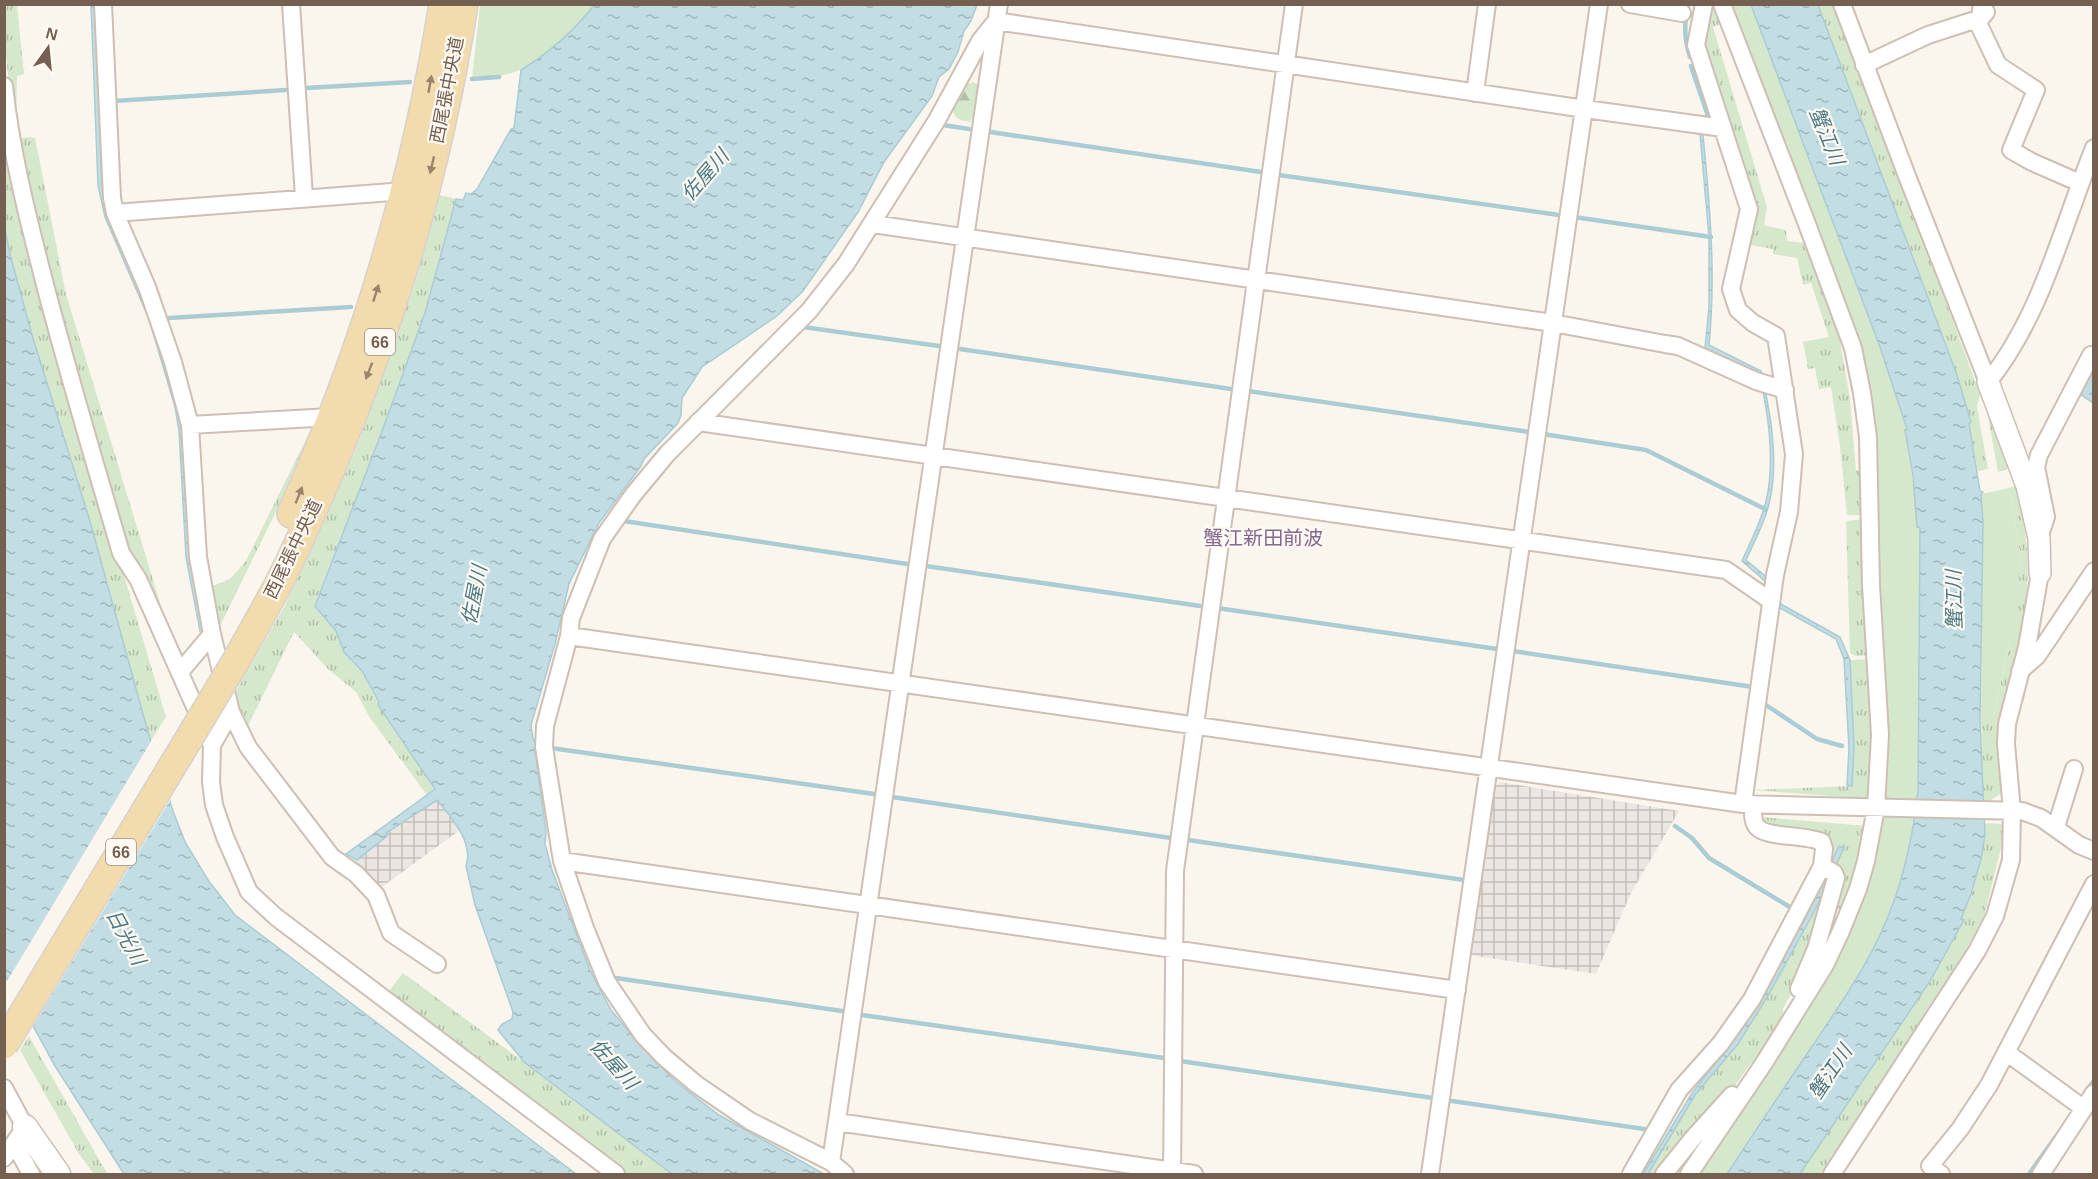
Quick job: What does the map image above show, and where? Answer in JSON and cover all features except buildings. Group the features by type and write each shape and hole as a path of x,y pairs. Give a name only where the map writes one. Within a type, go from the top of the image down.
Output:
{"main road":[{"name":"西尾張中央道","path":"4,1045 226,645 270,561 331,417 372,305 405,190 427,99 443,4"},
{"name":"西尾張中央道","path":"4,1012 226,645 286,568 336,457 401,281 445,109 464,4"},
{"path":"20,1135 58,1174"}],"street":[{"path":"103,4 110,179 115,213 147,287 173,362 190,425 198,557 226,645 231,712 248,747 332,857 356,874 376,896 391,933 437,964"},
{"path":"291,4 304,197"},
{"path":"1172,1173 1175,871 1294,4"},
{"path":"1475,93 1487,4"},
{"path":"1430,1174 1599,4"},
{"path":"1630,4 1682,13"},
{"path":"1704,4 1696,45 1749,209 1731,289 1738,310 1753,324 1776,336 1770,385 1794,454 1789,512 1771,601 1748,804 1756,827 1764,833 1813,838 1822,842 1828,869 1836,878 1816,948 1792,1005 1794,1014"},
{"path":"1689,1174 1764,1063 1825,965 1841,931 1866,861 1879,808 1875,799 1880,735 1871,585 1868,437 1862,393 1849,336 1722,4"},
{"path":"1832,1174 1972,959 1995,916 2011,860 2006,811 2007,724 2027,647 2040,573 2038,537 2027,486 1842,4"},
{"path":"1864,65 1993,4"},
{"path":"1982,11 1979,26 1998,65 2036,90 2011,150 2080,183"},
{"path":"997,13 1286,64 1724,128"},
{"path":"845,1174 831,1162 750,1121 696,1084 664,1057 643,1035 608,982 585,928 562,861 545,758 545,726 569,636 571,618 602,539 667,454 809,311 846,264 938,120 997,13"},
{"path":"831,1162 997,13"},
{"path":"4,86 22,195 56,331 121,553 138,579 213,745"},
{"path":"1988,382 2001,367 2044,285 2094,147"},
{"path":"115,213 405,190"},
{"path":"873,224 1552,323 1678,346 1770,385"},
{"path":"2038,537 2046,517 2036,467 2039,455 2091,355"},
{"path":"190,425 331,417"},
{"path":"698,422 1726,570 1771,601"},
{"path":"2020,671 2037,656 2094,571"},
{"path":"569,636 1748,804 2022,811 2041,818 2079,845 2094,851"},
{"path":"180,672 226,645"},
{"path":"231,712 213,745 211,783 214,805 225,837 249,892 276,917 616,1174"},
{"path":"2056,827 2074,769"},
{"path":"562,861 1457,990"},
{"path":"1631,1174 1679,1090 1721,1043 1752,999 1828,869"},
{"path":"1941,1174 1930,1166 1960,1129 1989,1085 2094,884"},
{"path":"2006,1052 2084,1108"},
{"path":"1664,1174 1746,1079 1764,1063"},
{"path":"4,1088 31,1174"},
{"path":"2041,1174 2094,1093"},
{"path":"837,1122 1172,1173 1194,1174"},
{"path":"4,1158 20,1135"}],"shaded area":[{"path":"1500,782 1679,811 1631,893 1596,974 1468,955 1491,790"},
{"path":"437,800 460,830 379,889 362,866 355,862 387,836 386,834"}],"green space":[{"path":"1751,4 1880,347 1907,430 1905,431 1920,527 1918,791 1910,845 1899,885 1888,918 1859,974 1727,1174 1692,1174 1830,962 1879,817 1872,426 1729,5"},
{"path":"4,5 17,5 24,74 17,76 16,125 13,127 5,44"},
{"path":"480,5 594,5 564,39 528,66 500,76 472,78"},
{"path":"1709,5 1718,5 1724,22 1713,27 1767,207 1764,225 1786,230 1787,241 1804,243 1840,341 1850,399 1856,470 1861,471 1864,515 1847,515 1831,387 1819,389 1815,368 1808,369 1803,342 1829,337 1811,283 1803,285 1797,258 1773,254 1773,249 1745,244 1753,210 1702,48"},
{"path":"1818,5 1835,5 1980,394 1977,407 1988,469 1978,471 1968,423 1971,422 1957,375"},
{"path":"974,82 979,87 974,114 970,122 956,117 954,109 965,85"},
{"path":"4,122 52,333 166,717 151,741 89,518 32,335 10,254 4,225"},
{"path":"35,138 66,294 172,642 129,556 60,330 17,139"},
{"path":"439,195 456,199 425,313 315,606 336,631 351,661 370,683 369,686 379,702 378,705 435,789 427,795 370,718 356,692 328,669 294,632 246,730 232,698 284,607 359,441 414,287"},
{"path":"1987,411 2008,469 1998,472"},
{"path":"312,427 293,477 219,628 210,587 230,579 246,561"},
{"path":"2015,486 2025,531 2027,593 2014,665 2002,708 2001,750 2004,791 1987,803 1983,803 1981,714 1994,714 2009,642 2021,559 2009,488"},
{"path":"2009,488 2021,559 2017,603 1994,714 1981,714 1983,523 1981,494"},
{"path":"1864,519 1872,655 1856,656 1850,653 1846,521"},
{"path":"1872,659 1874,733 1870,799 1751,790 1852,786 1854,746 1850,660"},
{"path":"1761,817 1867,826 1845,911 1832,907 1839,878 1838,866 1828,861 1832,845 1828,838 1821,832 1764,824"},
{"path":"1984,823 2002,824 2003,840 1984,917 1944,989 1820,1174 1800,1174 1930,981 1964,921 1961,919 1981,860"},
{"path":"1830,878 1803,972 1783,1009 1783,1021 1761,1057 1751,1063 1732,1090 1660,1174 1648,1174 1695,1095 1738,1044 1769,994"},
{"path":"403,973 672,1174 623,1174 386,995"},
{"path":"29,1036 108,1174 94,1174 79,1154 20,1050"}],"water":[{"name":"佐屋川","path":"595,4 977,5 949,69 939,77 932,96 884,162 858,212 803,291 777,316 702,367 682,398 678,423 644,459 599,523 569,584 555,644 531,725 533,739 536,743 546,832 545,844 552,870 590,970 611,1010 640,1045 676,1082 719,1115 824,1174 672,1174 524,1062 498,1030 502,1024 512,1019 513,1012 475,905 466,866 468,857 464,839 460,830 437,800 386,833 387,836 357,860 346,854 435,789 378,705 379,702 362,671 344,652 336,631 315,606 425,313 456,199 463,200 466,193 471,194 477,189 511,129 514,128 521,70 561,40"},
{"path":"91,5 95,5 102,185 105,202 153,317 183,429 190,559 204,629 200,631 186,557 179,430 175,407 149,319 105,217 98,185"},
{"name":"蟹江川","path":"1751,5 1818,5 1957,375 1971,422 1969,424 1980,491 1983,492 1981,495 1983,523 1980,722 1985,835 1981,859 1961,919 1964,920 1930,981 1800,1174 1727,1174 1859,974 1888,918 1899,885 1909,845 1918,791 1920,528 1917,527 1913,476 1905,430 1907,429 1880,347"},
{"path":"1700,134 1703,135 1711,240 1712,293 1709,345 1761,371 1770,418 1773,483 1763,522 1746,560 1769,579 1765,581 1742,561 1760,521 1767,497 1770,466 1768,418 1759,373 1705,348 1709,307 1709,237"},
{"name":"日光川","path":"4,225 32,335 89,518 148,732 185,842 208,880 235,915 576,1174 124,1174 55,1066 5,975"},
{"path":"2093,362 2093,403 2077,392"},
{"path":"1779,603 1840,637 1850,660 1854,746 1852,786 1847,785 1849,748 1844,659 1836,639 1778,607"},
{"path":"1839,846 1844,848 1815,910 1769,994 1738,1044 1695,1095 1648,1174 1643,1174 1692,1093 1735,1038 1761,998 1806,917"}],"pier":[{"path":"153,738 172,797 32,1028 6,983"}],"waterway":[{"path":"1688,4 1685,31 1690,57"},
{"path":"1691,66 1710,122"},
{"path":"472,79 499,77"},
{"path":"306,88 410,82"},
{"path":"114,101 286,90"},
{"path":"943,125 969,129"},
{"path":"990,132 1261,172"},
{"path":"1279,175 1559,215"},
{"path":"1574,217 1711,237"},
{"path":"169,318 351,307"},
{"path":"803,327 939,346"},
{"path":"960,349 1231,389"},
{"path":"1248,391 1529,432"},
{"path":"1543,434 1646,450 1765,509"},
{"path":"624,521 907,564"},
{"path":"926,566 1200,606"},
{"path":"1217,608 1497,649"},
{"path":"1512,651 1753,687"},
{"path":"1763,703 1817,739 1842,746"},
{"path":"551,748 874,794"},
{"path":"892,797 1171,838"},
{"path":"1675,826 1692,838 1709,858 1793,909"},
{"path":"1188,840 1464,880"},
{"path":"616,978 842,1011"},
{"path":"862,1015 1164,1058"},
{"path":"1180,1061 1433,1098"},
{"path":"2086,1091 2094,1081"},
{"path":"1445,1100 1651,1130"},
{"path":"2029,1174 2057,1135"}],"district":[{"name":"蟹江新田前波","path":"1263,538"}]}
